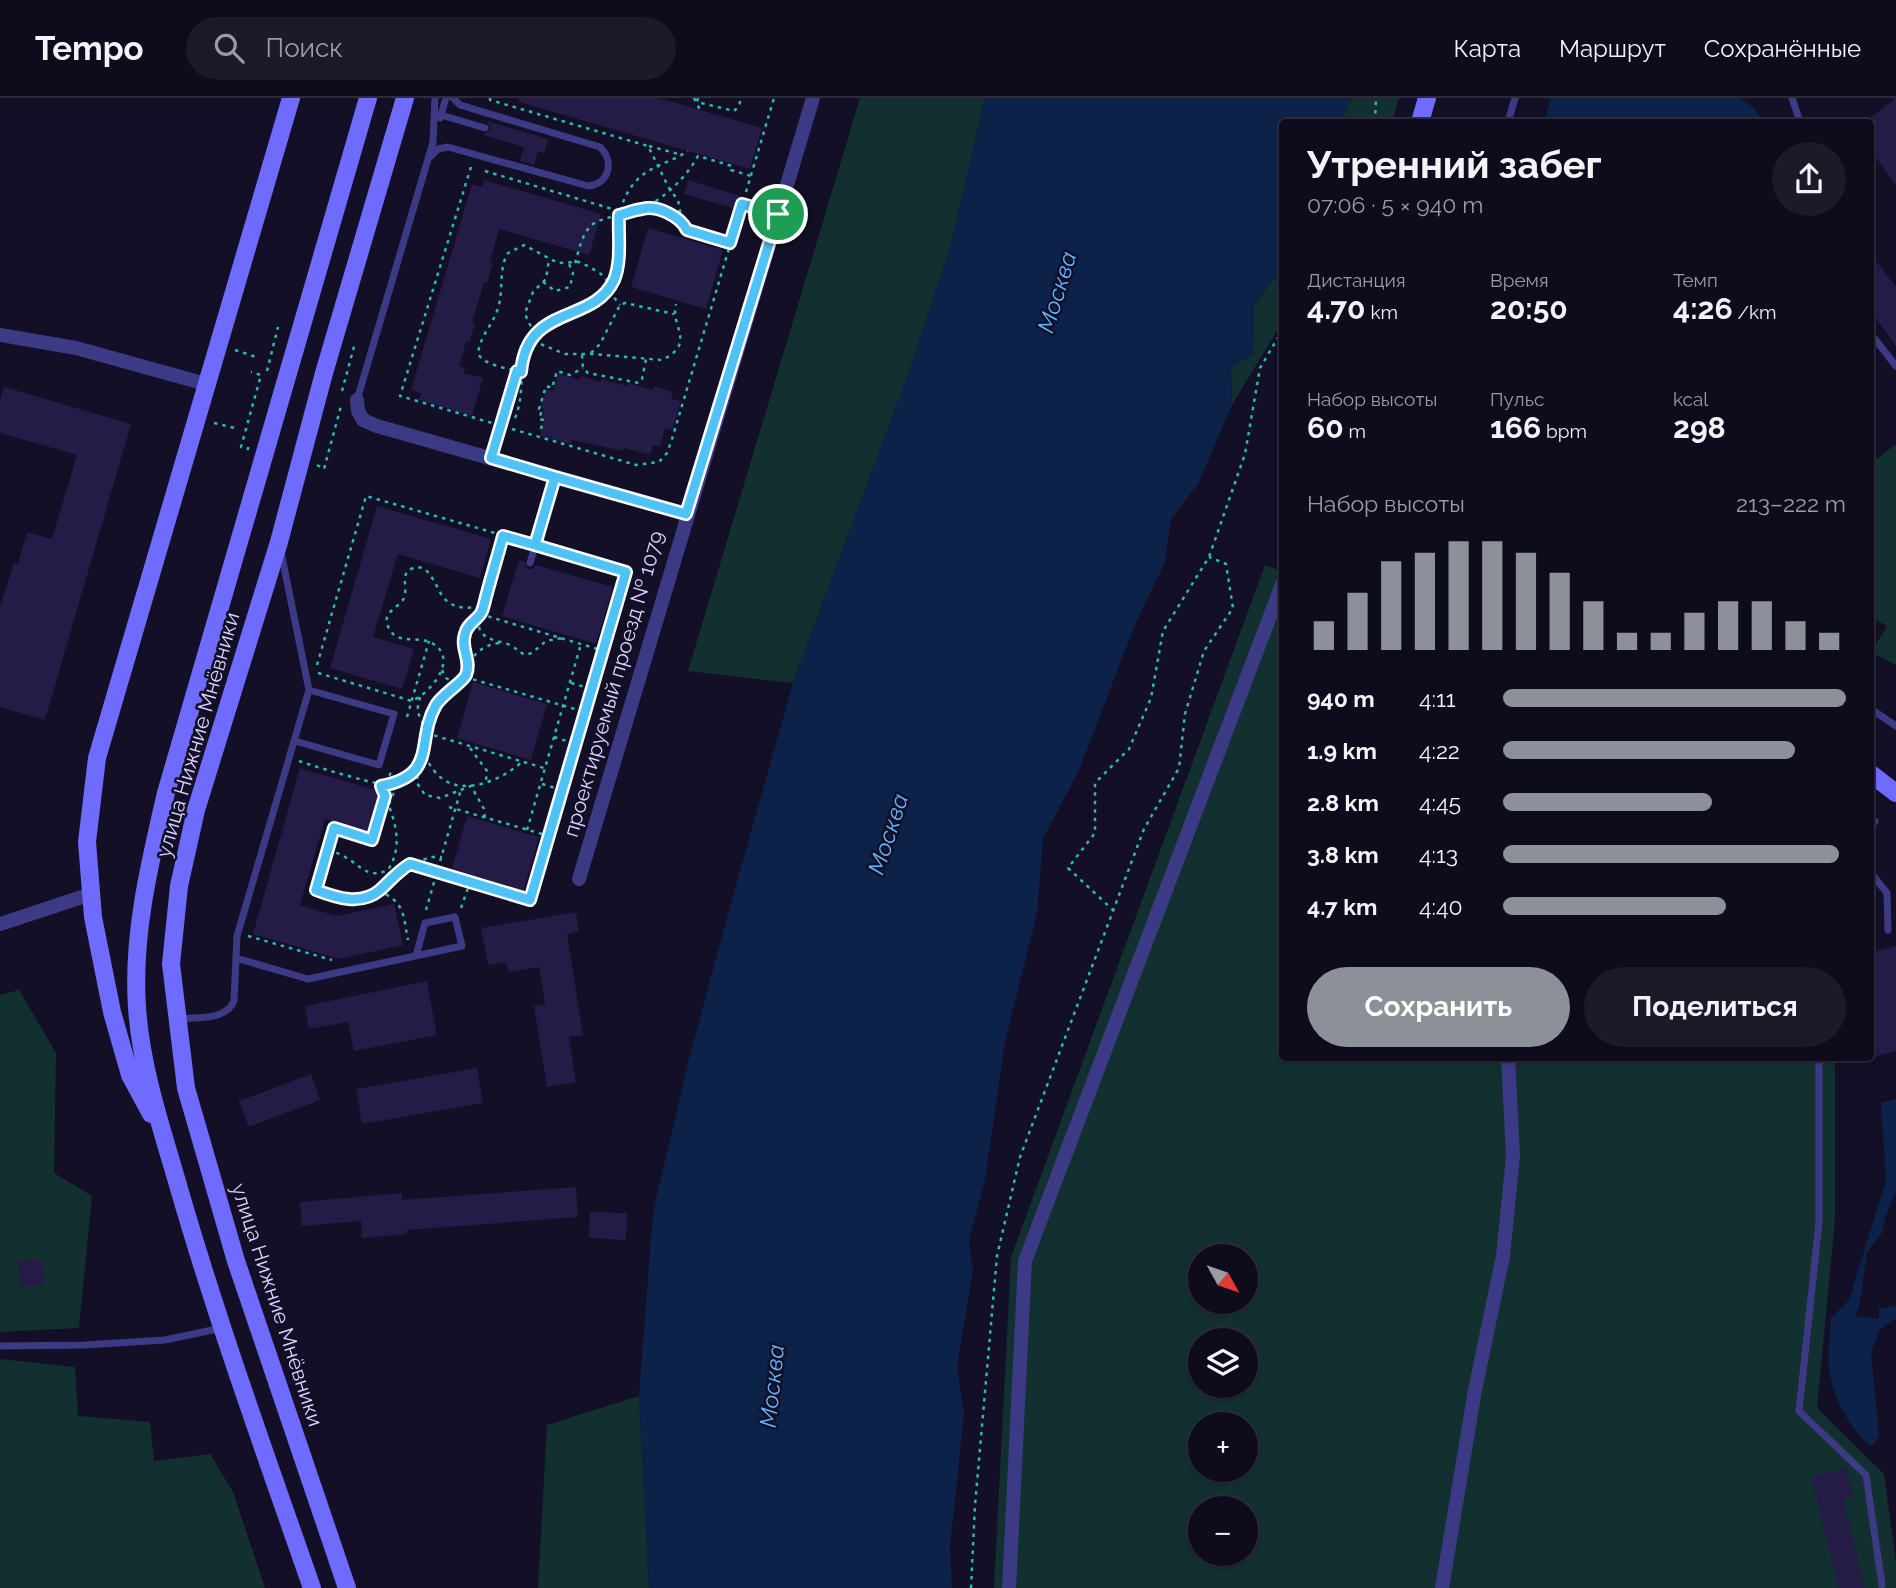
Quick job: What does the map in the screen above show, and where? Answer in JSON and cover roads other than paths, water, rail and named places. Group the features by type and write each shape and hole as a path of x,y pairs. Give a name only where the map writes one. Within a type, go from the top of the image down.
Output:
{"main road":[{"path":"166,1142 130,1075 112,1012 93,917 87,842 97,758 291,98"},
{"name":"улица Нижние Мнёвники","path":"312,1588 222,1328 166,1142 139,1037 136,1005 137,959 147,875 166,793 368,98"},
{"name":"улица Нижние Мнёвники","path":"348,1588 236,1261 186,1088 171,964 182,874 196,810 279,542 324,373 405,98"},
{"path":"1421,119 1427,98"},
{"path":"1874,776 1896,793"}],"street":[{"name":"проектируемый проезд № 1079","path":"579,879 686,514 813,98"},
{"path":"0,335 76,348 206,384"},
{"path":"350,401 363,420 686,514"},
{"path":"1009,1588 1025,1261 1279,593"},
{"path":"0,924 92,894"},
{"path":"1442,1588 1475,1390 1503,1256 1513,1156 1508,1061"}],"lane":[{"path":"433,142 435,98"},
{"path":"350,401 446,98"},
{"path":"429,158 438,149 448,147 588,186 600,182 608,171 608,158 600,147 460,106 453,98"},
{"path":"1509,119 1515,98"},
{"path":"1792,98 1799,119"},
{"path":"441,115 485,128"},
{"path":"742,204 778,214"},
{"path":"1874,338 1896,366"},
{"path":"491,458 503,423"},
{"path":"530,563 555,477"},
{"path":"176,1019 224,1014 231,1009 234,1001 238,933 309,690 279,542"},
{"path":"295,741 379,765 394,715 309,690"},
{"path":"1874,711 1896,726"},
{"path":"1874,877 1887,893 1888,930"},
{"path":"1887,893 1896,889"},
{"path":"236,958 308,979 416,956 462,946 455,917 425,923 416,956"},
{"path":"1819,1061 1819,1222 1799,1411 1866,1475 1882,1584"},
{"path":"0,1346 165,1340 222,1328"}],"water":[{"name":"Москва","path":"985,98 1352,98 1342,119 1279,119 1279,272 1254,305 1253,354 1231,369 1232,405 1198,484 1171,519 1165,562 1134,627 1080,768 1043,839 1037,914 1005,1042 985,1180 969,1240 973,1271 957,1365 964,1414 950,1547 952,1588 649,1588 639,1396 653,1212 689,1059 793,683 906,381 951,245"},
{"path":"1551,98 1740,98 1753,107 1762,119 1545,119"},
{"path":"1896,1099 1896,1191 1882,1233 1867,1252 1860,1303 1855,1316 1879,1319 1879,1308 1896,1306 1896,1318 1880,1329 1871,1352 1879,1436 1872,1446 1849,1422 1833,1388 1829,1367 1831,1318 1849,1300 1886,1180 1881,1103"}]}
